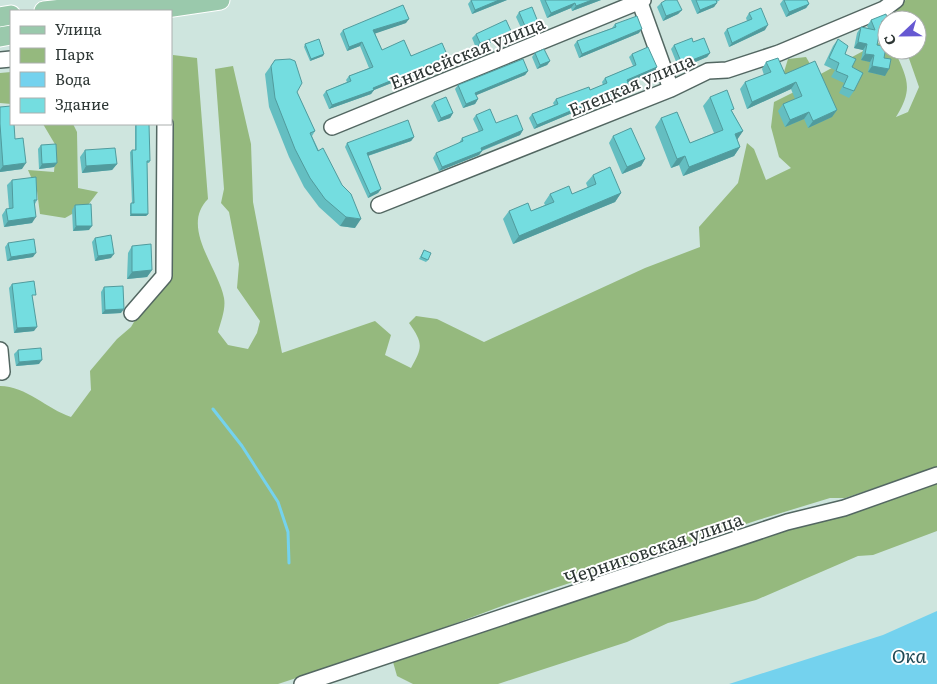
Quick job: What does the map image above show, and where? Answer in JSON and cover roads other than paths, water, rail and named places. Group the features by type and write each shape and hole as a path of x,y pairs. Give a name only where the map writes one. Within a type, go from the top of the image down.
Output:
{"main road":[{"path":"155,10 171,6 220,0"},
{"path":"56,10 125,4 171,6"}],"street":[{"name":"Елецкая улица","path":"379,205 672,89 708,71 726,70 779,53 884,9 896,0"},
{"path":"640,1 672,89"},
{"name":"Енисейская улица","path":"332,127 640,1"},
{"path":"132,312 164,276 166,125"},
{"path":"0,350 2,372"},
{"name":"Черниговская улица","path":"302,684 382,659 787,522 844,508 937,475"}],"water":[{"name":"Ока","path":"937,611 937,684 729,684 883,635"}],"waterway":[{"path":"213,409 242,446 278,502 288,532 289,563"}]}
